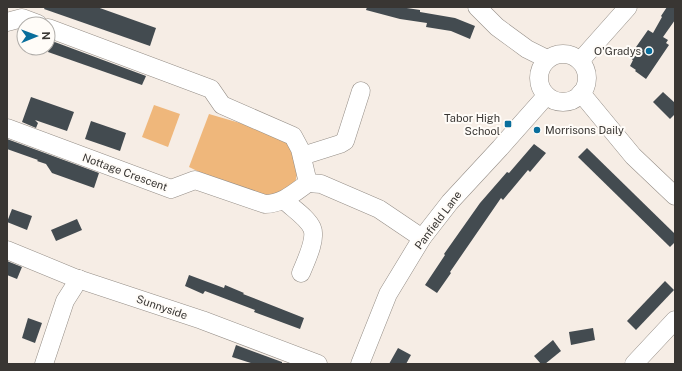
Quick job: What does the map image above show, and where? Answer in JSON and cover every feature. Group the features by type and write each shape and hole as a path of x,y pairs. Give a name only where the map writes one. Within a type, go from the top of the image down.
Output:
{"street":[{"path":"477,7 497,27 527,49 547,60"},
{"path":"580,61 628,7"},
{"path":"56,31 211,89 222,106 293,136 300,149 308,183 321,184 379,210 422,238"},
{"path":"564,54 572,56 580,61 585,69 585,86 581,93 574,99 564,102 556,101 546,96 539,84 539,74 542,66 547,60 554,55 564,54"},
{"path":"302,156 345,141 361,91"},
{"path":"581,93 633,156 675,196"},
{"name":"Panfield Lane","path":"360,364 388,294 422,238 450,202 546,96"},
{"name":"Nottage Crescent","path":"7,128 172,189 195,180 265,204 274,204 284,200 308,183"},
{"path":"284,200 304,218 312,228 314,236 301,273"},
{"name":"Sunnyside","path":"7,250 79,279 202,320 318,364"},
{"path":"44,364 65,301 79,279"},
{"path":"634,364 675,320"}],"shaded area":[{"path":"154,105 180,114 168,147 142,137"},
{"path":"209,114 288,137 298,169 295,184 265,204 189,167"}],"building":[{"path":"45,7 97,7 156,28 150,46 44,9"},
{"path":"367,7 400,7 420,10 420,12 455,18 475,26 470,39 451,31 426,27 427,23 400,19 366,10"},
{"name":"O'Gradys","path":"667,7 675,7 675,20 663,37 668,40 666,43 669,45 646,79 630,66 633,60 629,57 648,30 653,33"},
{"path":"56,42 146,76 142,85 56,55"},
{"path":"663,92 675,103 675,114 670,119 653,102"},
{"path":"31,97 74,112 67,131 35,120 38,123 36,128 22,122"},
{"path":"91,121 126,133 120,151 85,139"},
{"path":"7,139 99,173 94,188 52,173 46,164 7,149"},
{"path":"534,144 546,153 530,172 528,170 503,200 501,198 437,293 425,285 445,255 444,254 480,203"},
{"path":"587,148 675,234 675,242 670,247 578,157"},
{"path":"12,209 32,216 27,230 7,222"},
{"path":"77,219 82,230 56,241 51,230"},
{"path":"7,261 22,267 17,279 7,275"},
{"path":"189,275 224,288 225,285 244,293 243,294 304,318 300,329 254,312 255,310 205,291 203,294 185,286"},
{"path":"665,281 674,290 636,330 627,321"},
{"path":"28,318 42,323 35,343 22,338"},
{"path":"593,328 595,340 571,345 569,332"},
{"path":"553,340 561,351 545,364 541,364 534,356"},
{"path":"236,345 282,362 282,364 254,364 232,357"},
{"path":"398,348 411,355 406,364 389,364"}],"place":[{"name":"O'Gradys","path":"649,51"},
{"name":"Tabor High School","path":"508,124"},
{"name":"Morrisons Daily","path":"537,130"}]}
